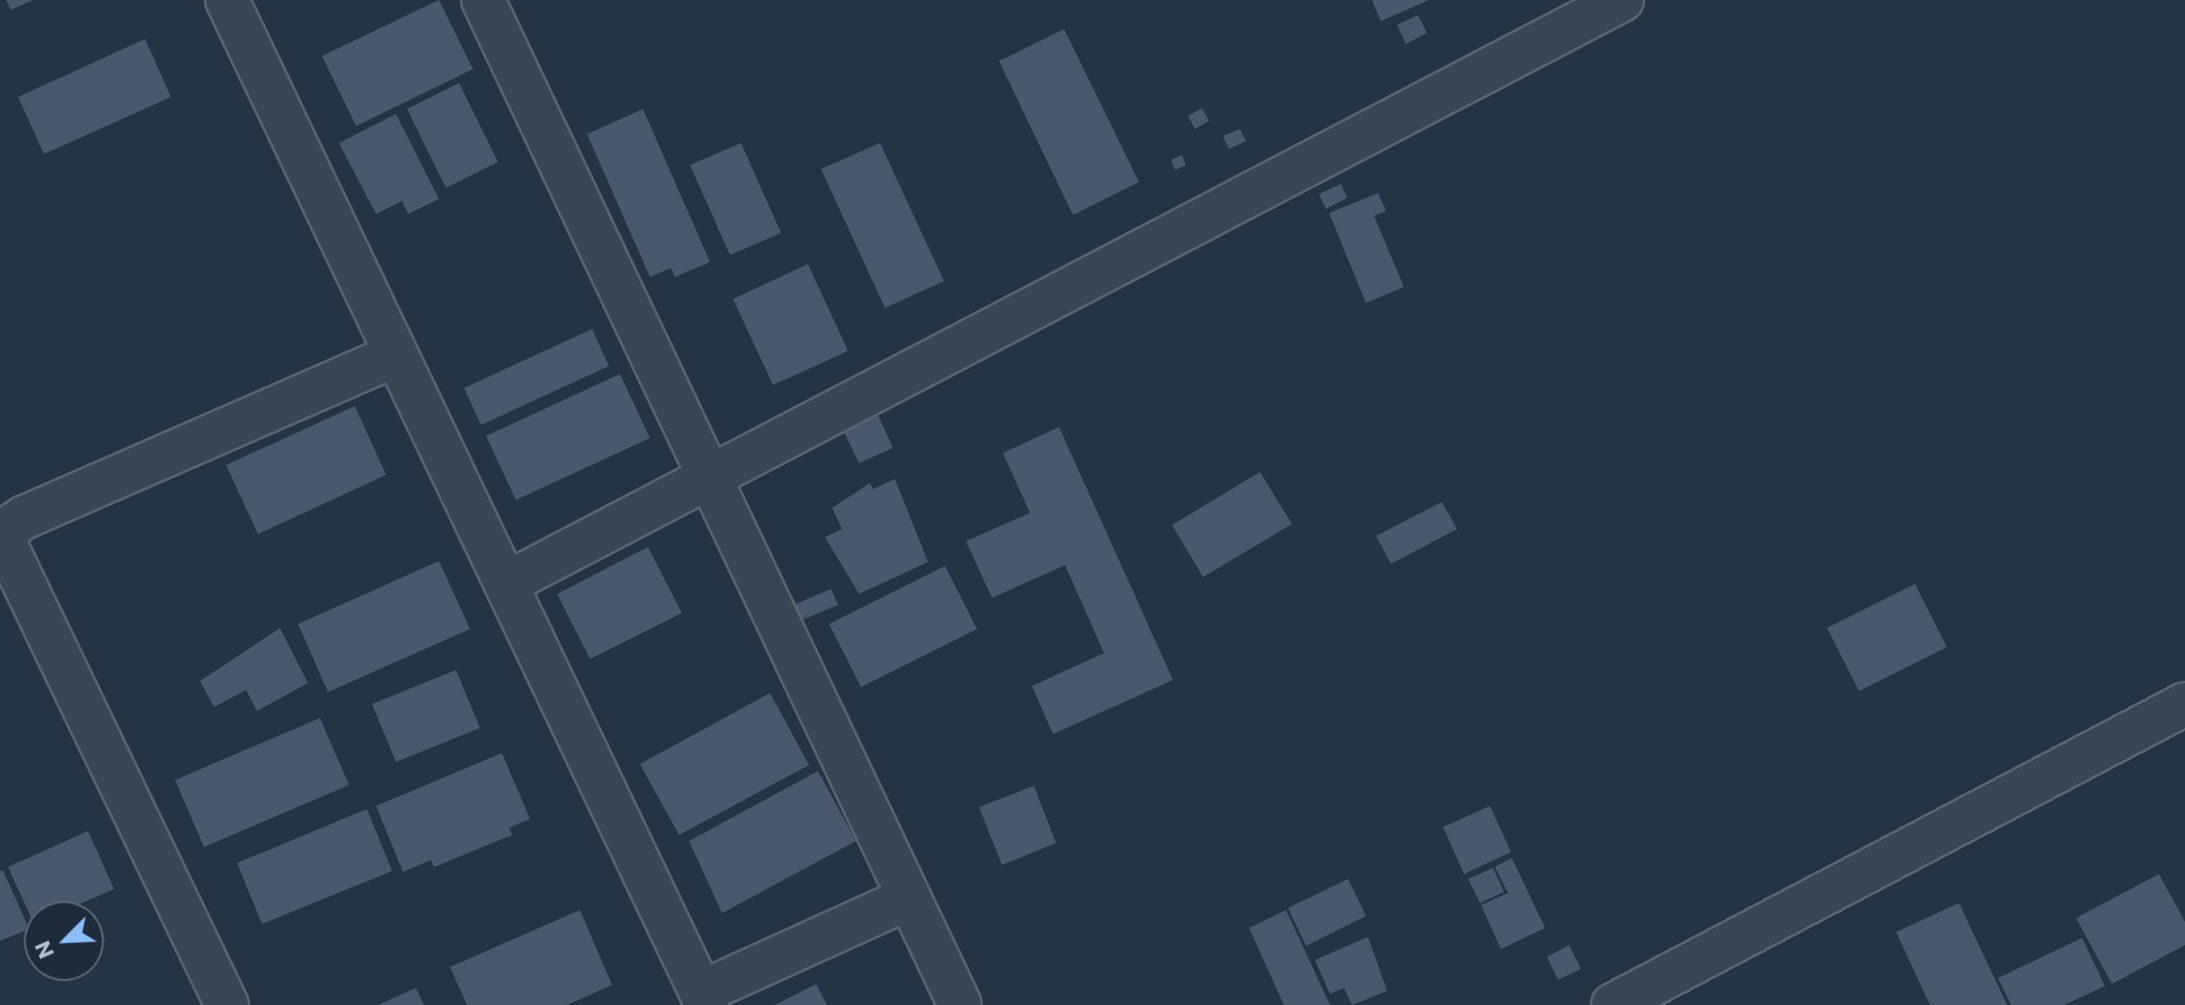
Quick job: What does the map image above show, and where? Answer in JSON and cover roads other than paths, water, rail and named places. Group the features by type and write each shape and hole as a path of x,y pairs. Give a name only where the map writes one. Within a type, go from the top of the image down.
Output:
{"street":[{"path":"227,0 394,356 509,582 704,999 909,898"},
{"path":"483,0 960,1005"},
{"path":"509,582 1622,0"},
{"path":"227,1005 5,544 10,527 25,517 394,356"},
{"path":"1613,1005 2185,704"}]}
